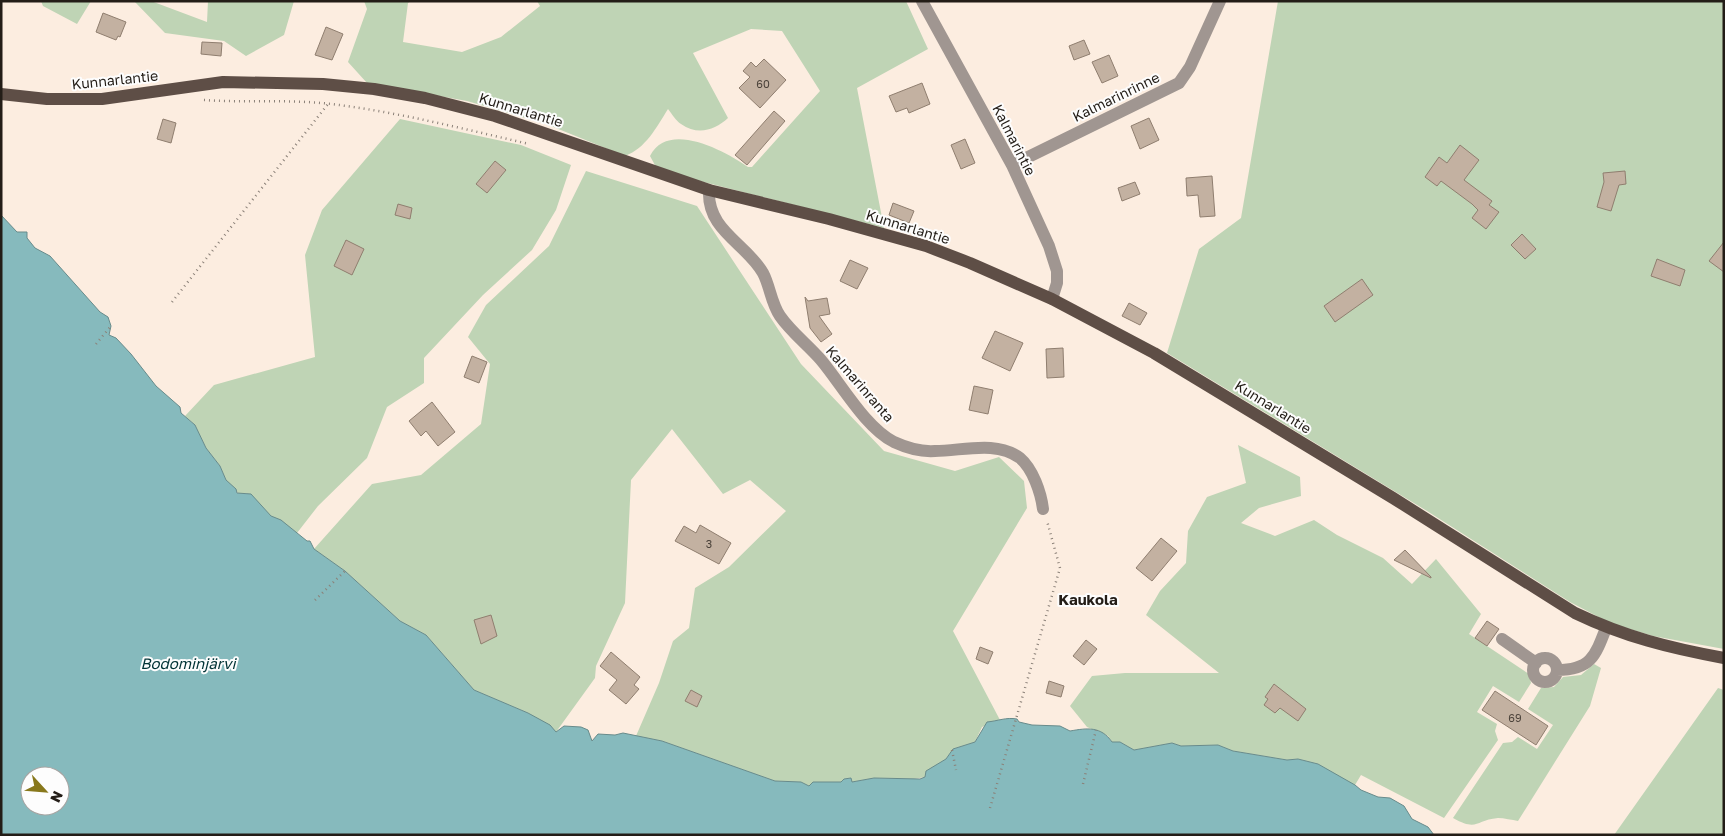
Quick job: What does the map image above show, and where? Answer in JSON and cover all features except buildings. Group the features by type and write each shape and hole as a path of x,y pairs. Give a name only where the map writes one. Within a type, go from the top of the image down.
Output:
{"main road":[{"name":"Kunnarlantie","path":"1,94 47,99 102,99 223,82 323,84 374,89 425,98 495,116 709,190 828,219 926,246 970,262 1052,298 1114,330 1209,385 1459,539 1535,589 1606,628 1655,644 1724,658"}],"street":[{"name":"Kalmarintie","path":"922,1 1012,165 1049,246 1057,271 1057,283 1052,298"},
{"name":"Kalmarinrinne","path":"1012,165 1179,83 1190,67 1220,1"},
{"name":"Kalmarinranta","path":"709,190 708,202 713,217 763,273 779,315 821,360 874,427 893,441 913,449 933,452 992,448 1006,451 1020,459 1030,472 1042,495 1044,509"},
{"path":"1556,670 1578,669 1586,665 1602,640 1606,628"},
{"path":"1502,639 1536,663"},
{"path":"1542,659 1550,660 1556,670 1551,680 1543,682 1534,675 1536,663 1542,659"}],"path":[{"path":"201,100 242,103 328,104 421,119 533,145"},
{"path":"172,302 328,104"},
{"path":"96,344 111,326"},
{"path":"990,808 1060,568 1044,509"},
{"path":"316,600 344,571"},
{"path":"1083,784 1096,730"},
{"path":"952,750 956,770"}],"green space":[{"path":"41,1 91,1 77,24 43,6"},
{"path":"134,1 151,1 207,22 208,1 294,1 284,35 246,56 224,41 165,33"},
{"path":"364,1 411,1 408,3 403,42 462,52 501,37 540,6 537,1 906,1 928,49 857,88 884,228 692,179 656,167 650,156 658,145 670,140 683,139 712,147 726,153 748,167 752,167 820,91 782,31 751,29 693,53 728,118 718,126 700,131 687,128 679,123 668,109 645,143 625,156 546,124 467,101 367,83 348,62 367,9"},
{"path":"1278,1 1724,1 1724,649 1653,636 1610,623 1570,602 1427,511 1167,353 1199,249 1241,218"},
{"path":"400,119 521,145 571,165 556,210 532,250 483,295 424,358 424,383 387,407 367,458 318,506 297,533 271,516 246,493 240,495 226,480 220,466 206,448 195,425 185,416 214,385 315,357 305,255 322,210"},
{"path":"586,171 697,206 801,364 884,451 955,471 999,457 1024,481 1027,508 953,631 1000,720 982,727 975,742 953,749 946,759 928,772 925,777 914,779 874,778 852,782 850,778 844,779 841,782 813,782 809,786 801,782 775,781 662,741 636,736 659,683 673,641 689,628 695,588 729,567 786,511 750,480 723,494 672,429 631,480 625,603 596,666 595,678 556,732 528,713 474,690 426,635 400,621 345,571 314,549 372,484 421,475 481,424 490,364 468,337 486,305 549,246"},
{"path":"1238,445 1300,477 1301,496 1259,508 1241,523 1275,536 1314,520 1337,535 1383,558 1412,584 1436,559 1481,614 1469,634 1529,674 1531,683 1519,702 1493,686 1477,712 1497,724 1495,731 1498,740 1444,818 1361,775 1355,785 1352,785 1318,764 1298,759 1287,760 1233,751 1218,745 1181,746 1172,743 1134,750 1120,742 1112,742 1108,736 1087,727 1070,706 1092,676 1125,673 1219,673 1146,615 1160,591 1186,563 1188,531 1207,497 1246,483"},
{"path":"1594,664 1601,668 1590,706 1518,821 1498,818 1472,825 1453,818 1503,743 1512,742 1518,737 1537,749 1553,725 1528,709 1541,688 1554,687 1563,677 1581,675"},
{"path":"1718,688 1724,690 1724,835 1614,835"}],"water":[{"name":"Bodominjärvi","path":"1,215 17,232 27,232 27,238 35,248 50,256 100,312 108,317 111,326 109,335 116,338 156,386 180,407 181,413 195,425 206,448 220,466 226,480 236,489 237,493 251,494 271,516 281,520 307,541 310,541 314,549 345,571 400,621 426,635 474,690 528,713 550,725 556,732 564,726 581,727 588,730 592,741 598,734 615,735 623,733 662,741 775,781 801,782 809,786 813,782 841,782 844,779 851,778 852,782 874,778 920,779 925,777 926,771 946,759 953,749 975,742 987,722 1017,719 1019,722 1032,725 1060,726 1070,731 1093,729 1103,733 1112,742 1120,742 1134,750 1172,743 1181,746 1218,745 1233,751 1287,760 1298,759 1318,764 1361,790 1378,797 1390,798 1404,806 1412,819 1428,827 1434,835 1,835"}],"district":[{"name":"Kaukola","path":"1088,600"}]}
